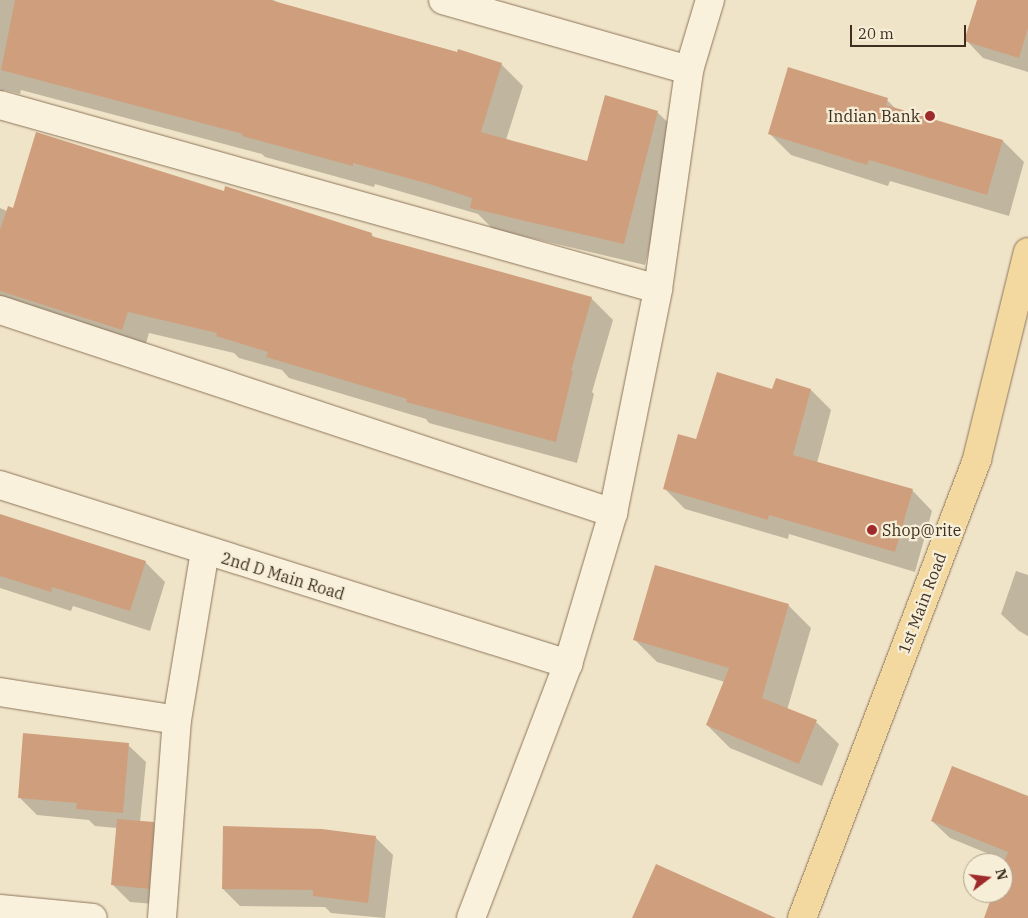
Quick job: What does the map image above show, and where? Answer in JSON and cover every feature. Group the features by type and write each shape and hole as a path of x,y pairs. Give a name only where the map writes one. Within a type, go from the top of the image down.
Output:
{"main road":[{"name":"1st Main Road","path":"802,918 978,459 1028,252"}],"street":[{"path":"443,0 689,70"},
{"path":"471,918 568,664 613,513 658,289 689,70 710,0"},
{"path":"0,105 658,289"},
{"path":"0,310 613,513"},
{"name":"2nd D Main Road","path":"0,485 568,664"},
{"path":"162,918 177,720 205,551"},
{"path":"0,692 177,720"},
{"path":"0,909 93,918"}],"building":[{"path":"15,0 270,0 457,52 458,49 502,63 481,132 587,161 605,95 658,111 624,244 470,208 472,198 429,184 353,163 353,166 242,136 243,134 1,70"},
{"path":"977,0 1028,0 1028,28 1019,58 964,41"},
{"path":"788,67 888,98 886,105 1003,140 987,195 869,160 867,165 768,134"},
{"path":"36,132 224,191 225,186 372,233 371,236 592,297 571,371 573,371 556,442 406,402 407,399 266,357 268,352 216,336 217,333 128,312 122,330 0,291 0,230 8,206 13,208"},
{"path":"717,372 772,389 776,378 811,389 793,455 913,489 895,552 769,515 768,520 663,489 678,434 696,439"},
{"path":"0,514 146,561 130,611 52,587 51,592 0,576"},
{"path":"655,565 789,604 762,698 817,720 799,764 706,725 729,668 633,640"},
{"path":"23,733 129,743 123,813 76,809 77,803 18,798"},
{"path":"952,766 1028,796 1028,918 984,918 989,903 1013,903 1013,853 1008,853 931,821"},
{"path":"117,819 154,822 149,889 111,885"},
{"path":"223,826 322,829 376,836 368,903 313,896 313,890 222,889"},
{"path":"656,864 776,918 632,918"}],"place":[{"name":"Indian Bank","path":"930,116"},
{"name":"Shop@rite","path":"872,530"}]}
